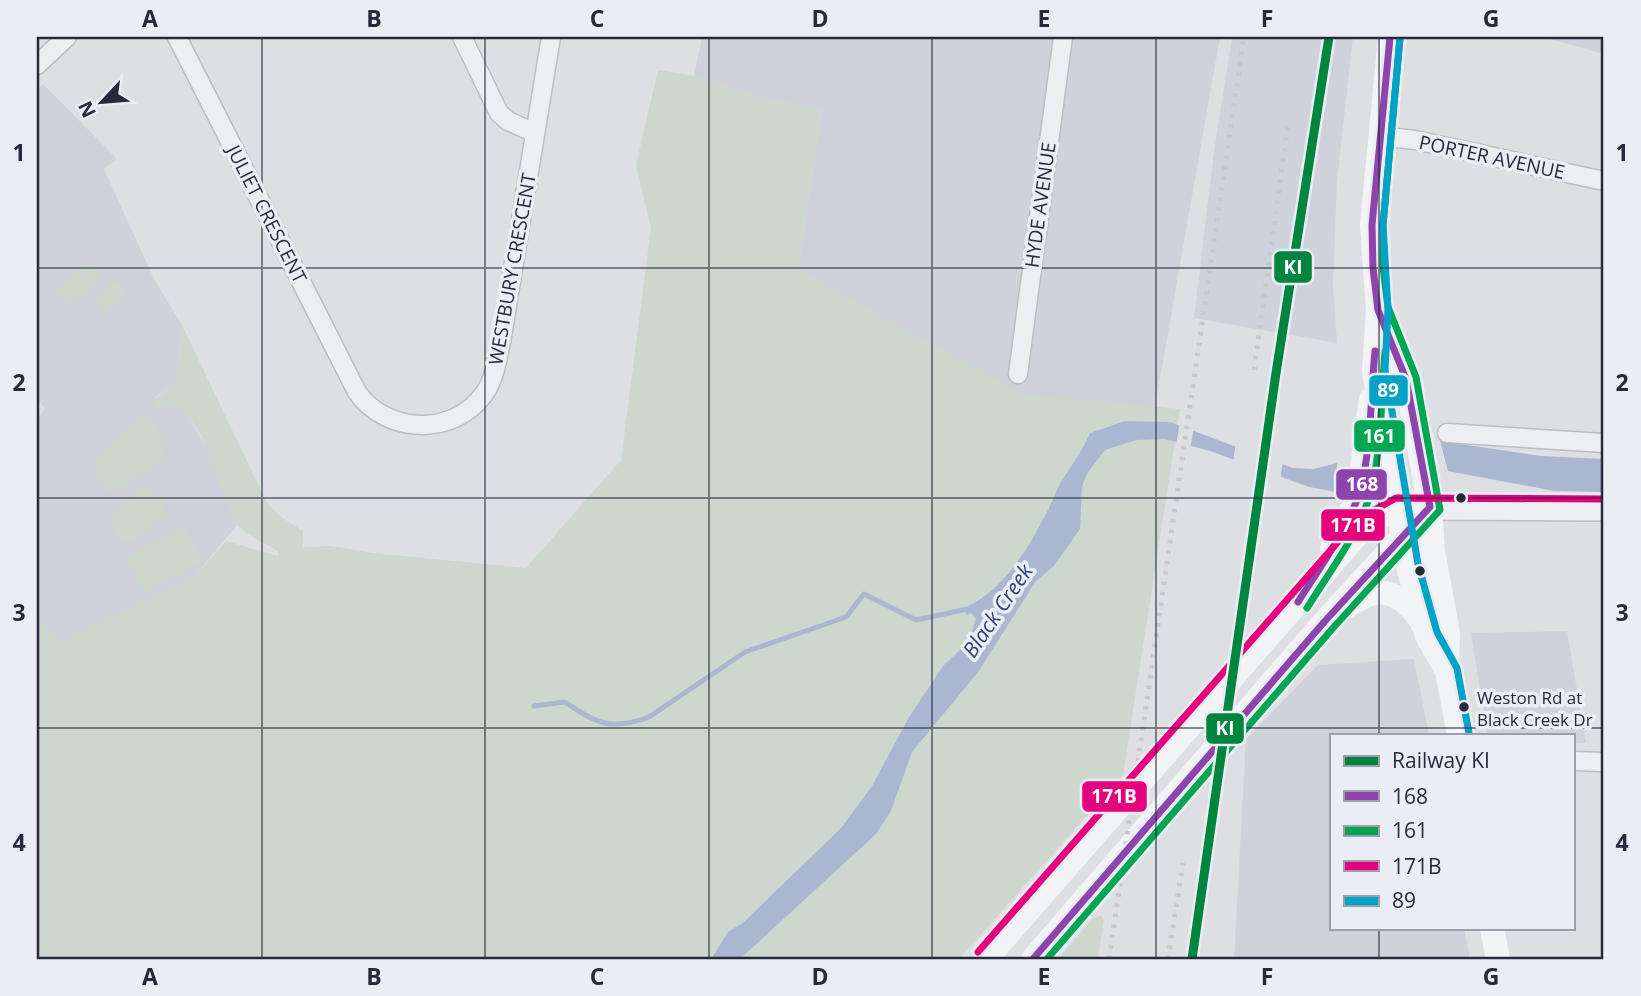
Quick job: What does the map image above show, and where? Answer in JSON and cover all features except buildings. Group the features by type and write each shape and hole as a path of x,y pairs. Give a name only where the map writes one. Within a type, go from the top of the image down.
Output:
{"main road":[{"path":"1303,597 1340,536 1358,497 1374,372 1378,310 1372,225 1390,37"},
{"path":"1378,310 1406,379 1412,518 1427,636"},
{"path":"1374,372 1412,518 1433,551 1448,633 1447,671 1459,734"},
{"path":"986,959 1364,527 1412,518"},
{"path":"1033,959 1412,518"},
{"path":"1325,621 1365,595 1378,591 1392,594 1419,616 1447,671"},
{"path":"1492,930 1498,959"}],"street":[{"path":"37,65 67,37"},
{"name":"JULIET CRESCENT","path":"177,37 357,392"},
{"path":"462,37 499,113 508,121 535,133"},
{"name":"WESTBURY CRESCENT","path":"357,392 371,408 386,417 403,424 423,426 462,413 483,395 490,384 501,342 551,37"},
{"name":"HYDE AVENUE","path":"1018,374 1063,37"},
{"name":"PORTER AVENUE","path":"1379,136 1415,140 1604,181"},
{"path":"1447,433 1604,443"},
{"path":"1412,518 1604,509"},
{"path":"1574,761 1604,762"}],"shaded area":[{"path":"702,37 1220,37 1155,407 1024,395 798,270 822,108 768,100 694,76"},
{"path":"1232,37 1353,37 1337,181 1333,285 1337,343 1194,318 1214,152"},
{"path":"1543,37 1604,37 1604,54"},
{"path":"658,70 694,76 768,100 822,108 798,270 1024,394 1180,409 1123,775 959,959 37,959 37,619 60,642 195,576 226,541 278,556 278,551 250,536 237,524 204,443 186,414 173,405 161,409 156,405 155,398 176,384 182,325 266,501 281,517 303,531 303,547 330,546 373,553 526,568 621,460 651,228 636,165"},
{"path":"43,84 117,159 104,169 154,279 182,325 176,384 155,397 156,405 161,409 173,405 185,411 205,445 237,525 195,576 51,647 37,636 37,420 45,408 37,399 37,90"},
{"path":"82,265 103,275 70,306 55,290"},
{"path":"114,281 124,286 124,297 104,313 95,298"},
{"path":"144,416 152,422 159,434 163,457 124,488 105,493 95,468 96,459 137,419"},
{"path":"142,486 162,498 165,516 135,541 123,542 115,534 111,513"},
{"path":"185,526 204,561 144,593 125,557"},
{"path":"1567,631 1586,743 1574,743 1574,734 1487,734 1471,633"},
{"path":"1414,659 1429,734 1330,734 1330,930 1464,930 1470,959 1234,959 1246,739 1318,665"},
{"path":"1101,915 1104,920 1098,959 1058,959 1093,919"}],"water":[{"name":"Black Creek","path":"1125,421 1170,422 1293,468 1313,469 1337,463 1336,492 1309,487 1210,451 1165,439 1136,440 1105,450 1088,472 1082,486 1080,529 1054,566 1036,581 978,672 912,752 891,811 876,834 740,959 711,959 728,932 744,922 842,827 872,786 909,717 943,666 968,642 976,619 971,613 966,615 966,607 980,600 1013,568 1031,541 1090,433"},
{"path":"1440,441 1541,456 1604,459 1604,492 1554,491 1448,471"}],"pier":[{"path":"1180,421 1194,426 1190,450 1176,446"},
{"path":"1236,441 1283,460 1280,481 1233,463"}],"waterway":[{"path":"534,706 565,702 596,720 625,724 649,717 745,652 846,617 864,594 916,620 972,608"}],"railway":[{"path":"1109,959 1244,37"},
{"path":"1254,370 1288,125"},
{"path":"1168,959 1183,863"}],"rail line":[{"name":"KI","path":"1192,959 1276,373 1329,37"}],"transit line":[{"name":"168","path":"1033,959 1325,621 1430,507 1406,379 1378,310 1373,268 1372,225 1390,37"},
{"name":"161","path":"1047,959 1333,628 1440,510 1416,377 1388,307 1383,267 1383,225 1400,38"},
{"name":"89","path":"1400,38 1383,225 1388,309 1385,370 1418,564 1437,632 1457,668 1469,733"},
{"name":"168","path":"1298,602 1337,540 1362,485 1368,448 1375,351"},
{"name":"161","path":"1307,608 1349,543 1368,501 1378,447 1385,352"},
{"name":"171B","path":"978,952 1358,519 1396,498 1604,499"}],"place":[{"name":"Weston Rd at Black Creek Dr","path":"1464,707"}]}
